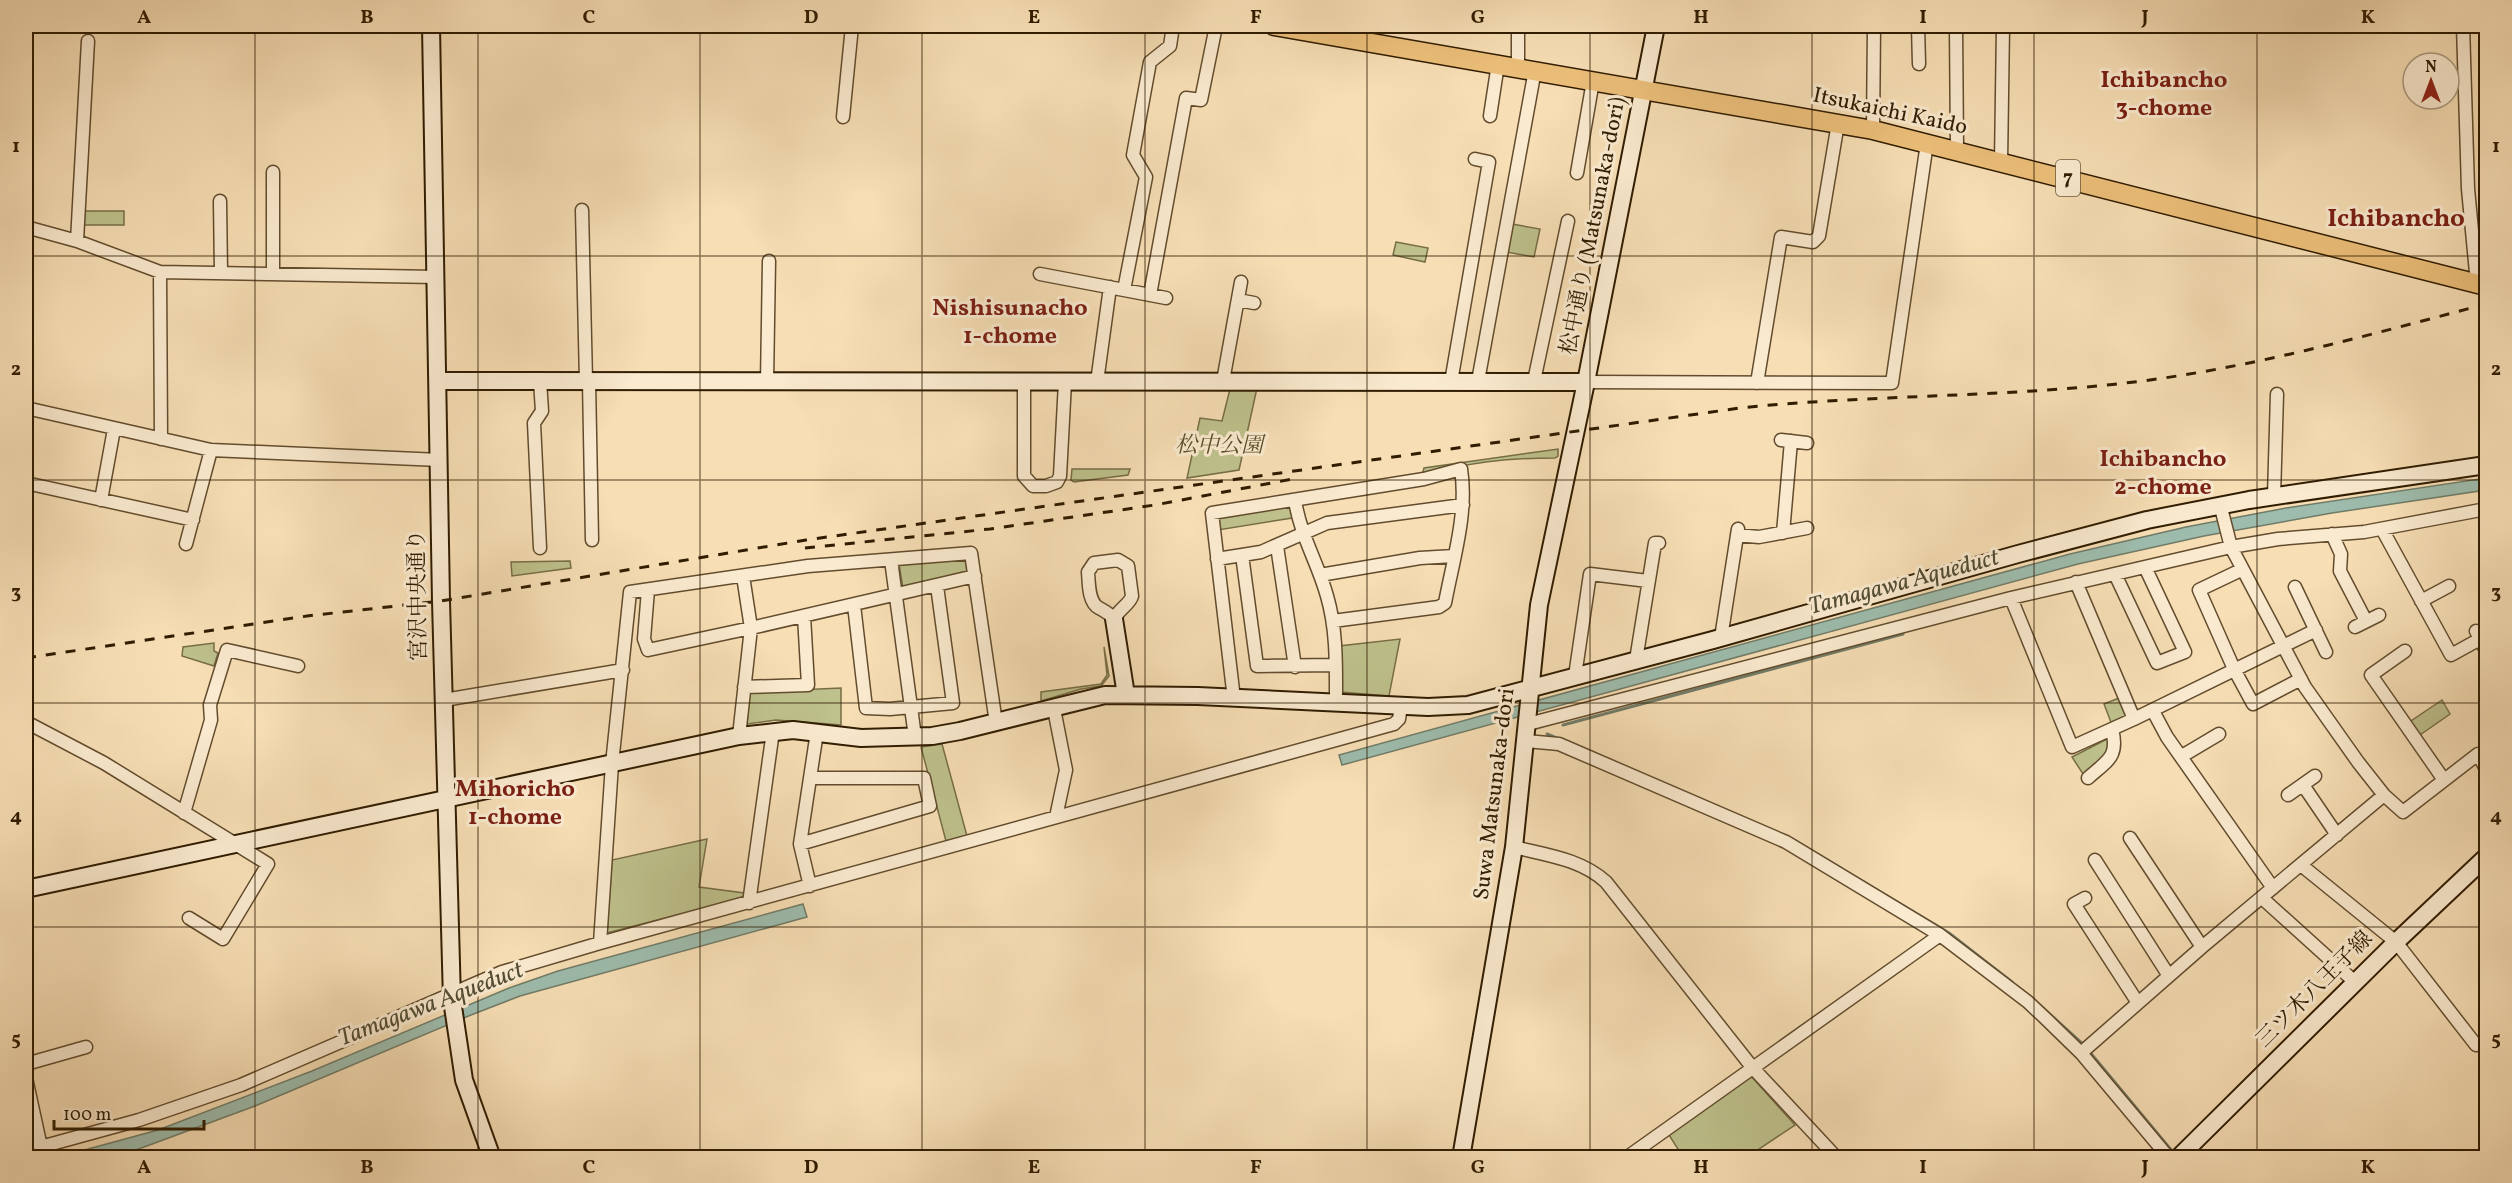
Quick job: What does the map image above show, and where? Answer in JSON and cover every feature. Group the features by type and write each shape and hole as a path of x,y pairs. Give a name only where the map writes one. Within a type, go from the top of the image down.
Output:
{"main road":[{"name":"Itsukaichi Kaido","path":"1274,26 1873,130 2482,284"}],"street":[{"name":"宮沢中央通り","path":"431,26 452,999 464,1080 492,1158"},
{"path":"843,117 852,26"},
{"path":"1124,290 1146,177 1133,155 1150,62 1170,46 1173,26"},
{"path":"1150,295 1186,98 1201,100 1216,26"},
{"path":"1478,381 1526,69 1518,26"},
{"name":"松中通り (Matsunaka-dori)","path":"1574,436 1656,26"},
{"path":"1873,130 1874,26"},
{"path":"1918,26 1918,64"},
{"path":"1956,26 1957,151"},
{"path":"2001,162 2003,26"},
{"path":"2463,26 2468,189 2482,284"},
{"path":"76,241 88,41"},
{"path":"1490,116 1498,64"},
{"path":"1577,173 1593,81"},
{"path":"1757,383 1781,237 1813,242 1818,236 1838,123"},
{"path":"438,381 1892,383 1927,143"},
{"path":"1451,382 1489,162 1475,159"},
{"path":"273,172 273,274"},
{"path":"220,201 221,273"},
{"path":"582,210 589,534"},
{"path":"26,227 76,241 160,272 436,277"},
{"path":"1534,381 1543,310 1564,228"},
{"path":"766,382 769,261"},
{"path":"160,272 161,439"},
{"path":"1040,274 1166,298"},
{"path":"1223,381 1240,282"},
{"path":"1097,382 1110,287"},
{"path":"1238,300 1254,303"},
{"path":"540,381 542,411 534,423 540,548"},
{"path":"1024,382 1024,476 1033,486 1046,486 1057,482 1060,476 1065,382"},
{"path":"2274,496 2277,394"},
{"path":"26,408 211,450 440,460"},
{"path":"101,500 114,429"},
{"name":"Suwa Matsunaka-dori","path":"1461,1158 1514,848 1539,604 1574,436"},
{"path":"1783,532 1786,441 1807,442"},
{"path":"186,544 211,450"},
{"path":"1529,707 1575,676 2147,520 2221,508 2274,496 2487,465"},
{"path":"1234,699 1212,513 1424,478 1461,469 1464,488 1463,505 1445,603 1333,621"},
{"path":"26,483 193,520"},
{"path":"1295,500 1298,523 1320,575 1333,621 1336,701"},
{"path":"1217,558 1261,552 1327,523 1463,505"},
{"path":"2221,508 2229,542 2241,570 2301,679 2384,795 2403,812 2478,754 2487,769"},
{"path":"26,889 739,736 773,731 817,732 861,738 915,737 996,723 1089,698 1126,695 1336,701 1452,708 1529,707 2145,567 2229,542 2382,529 2487,510"},
{"path":"1721,638 1738,532 1759,537 1808,528"},
{"path":"2382,529 2451,655 2480,639"},
{"path":"2332,534 2341,554 2340,571 2360,624 2379,615"},
{"path":"1636,660 1655,543 1659,543"},
{"path":"1277,546 1295,667"},
{"path":"600,943 612,764 630,592 808,566 970,552 996,723"},
{"path":"1242,555 1257,666 1336,665"},
{"path":"1320,575 1420,558 1454,555"},
{"path":"891,560 915,737"},
{"path":"2115,574 2157,663 2185,651 2145,567"},
{"path":"2241,570 2199,590 2234,669 2253,704 2301,679"},
{"path":"1575,676 1590,574 1648,581"},
{"path":"739,736 752,628 743,576"},
{"path":"648,590 644,639 648,650 975,576"},
{"path":"2076,582 2134,719"},
{"path":"854,605 866,708 953,703 937,585"},
{"path":"2421,600 2449,586"},
{"path":"2295,587 2326,652"},
{"path":"2011,598 2072,747 2153,711 2316,630"},
{"path":"1114,613 1126,695"},
{"path":"744,687 808,684 804,616"},
{"path":"184,813 212,720 210,705 227,650 298,666"},
{"path":"2405,651 2371,675 2444,780"},
{"path":"444,700 623,670"},
{"path":"26,1151 139,1120 253,1080 452,999 502,972 1394,724 1399,719 1401,706"},
{"path":"1054,709 1066,770 1056,818"},
{"path":"2153,711 2167,737 2273,888"},
{"path":"26,722 104,763 268,864 223,939 189,918"},
{"path":"2088,778 2112,756 2116,745 2112,729"},
{"path":"749,903 773,731"},
{"path":"810,886 800,844 817,732"},
{"path":"2182,756 2218,734"},
{"path":"1526,741 1559,744 1786,842 1940,935 2031,999 2084,1050 2169,1158"},
{"path":"2288,795 2315,776"},
{"path":"800,844 930,806 924,778 810,778"},
{"path":"2302,786 2337,836"},
{"path":"2084,1050 2202,947 2384,795"},
{"path":"2130,838 2202,947"},
{"path":"1514,848 1579,864 1602,878 1752,1067 1837,1158"},
{"name":"三ツ木八王子線","path":"2178,1158 2396,942 2487,857"},
{"path":"2095,861 2169,976"},
{"path":"2301,865 2396,942 2476,1046"},
{"path":"2085,898 2074,904 2138,1003"},
{"path":"2262,898 2356,983"},
{"path":"1626,1158 1940,935"},
{"path":"26,1064 86,1047"},
{"path":"26,1078 41,1147"}],"green space":[{"path":"84,211 124,211 124,225 84,225"},
{"path":"1512,224 1540,229 1534,257 1506,252"},
{"path":"1396,242 1428,248 1425,262 1393,255"},
{"name":"松中公園","path":"1257,388 1239,470 1187,478 1200,418 1222,421 1230,389"},
{"path":"1558,449 1558,456 1555,458 1488,462 1455,467 1422,476 1424,468"},
{"path":"1072,469 1130,469 1128,475 1074,482 1071,480"},
{"path":"1287,506 1291,508 1292,518 1218,530 1217,519 1221,516"},
{"path":"965,557 967,571 903,588 899,564"},
{"path":"570,561 571,568 512,576 511,562"},
{"path":"1400,639 1389,696 1340,692 1339,646"},
{"path":"214,643 214,651 218,653 214,666 182,656 183,647"},
{"path":"1104,647 1109,676 1101,686 1081,689 1041,701 1041,692 1101,684 1107,675"},
{"path":"841,688 841,725 776,720 747,724 750,692"},
{"path":"2119,698 2127,718 2112,725 2104,704"},
{"path":"2442,700 2450,714 2417,737 2408,723"},
{"path":"2109,738 2111,753 2083,774 2072,757"},
{"path":"942,744 967,836 946,841 921,747"},
{"path":"707,839 699,887 744,893 743,898 607,933 612,860"},
{"path":"1751,1076 1795,1125 1747,1157 1683,1157 1669,1135"}],"shaded area":[{"path":"2486,478 2486,490 2332,513 2204,536 2078,564 1342,765 1339,755 2070,554 2186,527 2286,508"},
{"path":"803,904 807,917 520,996 255,1106 136,1150 104,1157 55,1158 158,1130 312,1071 509,988 558,971"}],"waterway":[{"path":"1563,725 1903,634"},
{"path":"1547,734 1559,739"},
{"path":"1794,840 1949,933 2012,982"},
{"path":"2033,999 2084,1045"},
{"path":"2088,1050 2172,1151"}],"railway":[{"path":"26,658 307,616 441,601 806,540 1740,408 1841,400 2042,390 2186,375 2358,338 2486,304"},
{"path":"805,548 990,529 1155,505 1298,478"}],"district":[{"name":"Ichibancho 3-chome","path":"2164,95"},
{"name":"Ichibancho","path":"2396,219"},
{"name":"Nishisunacho 1-chome","path":"1010,323"},
{"name":"Ichibancho 2-chome","path":"2163,474"},
{"name":"Mihoricho 1-chome","path":"515,804"}],"water label":[{"name":"Tamagawa Aqueduct","path":"1904,583"},
{"name":"Tamagawa Aqueduct","path":"431,1005"}]}
